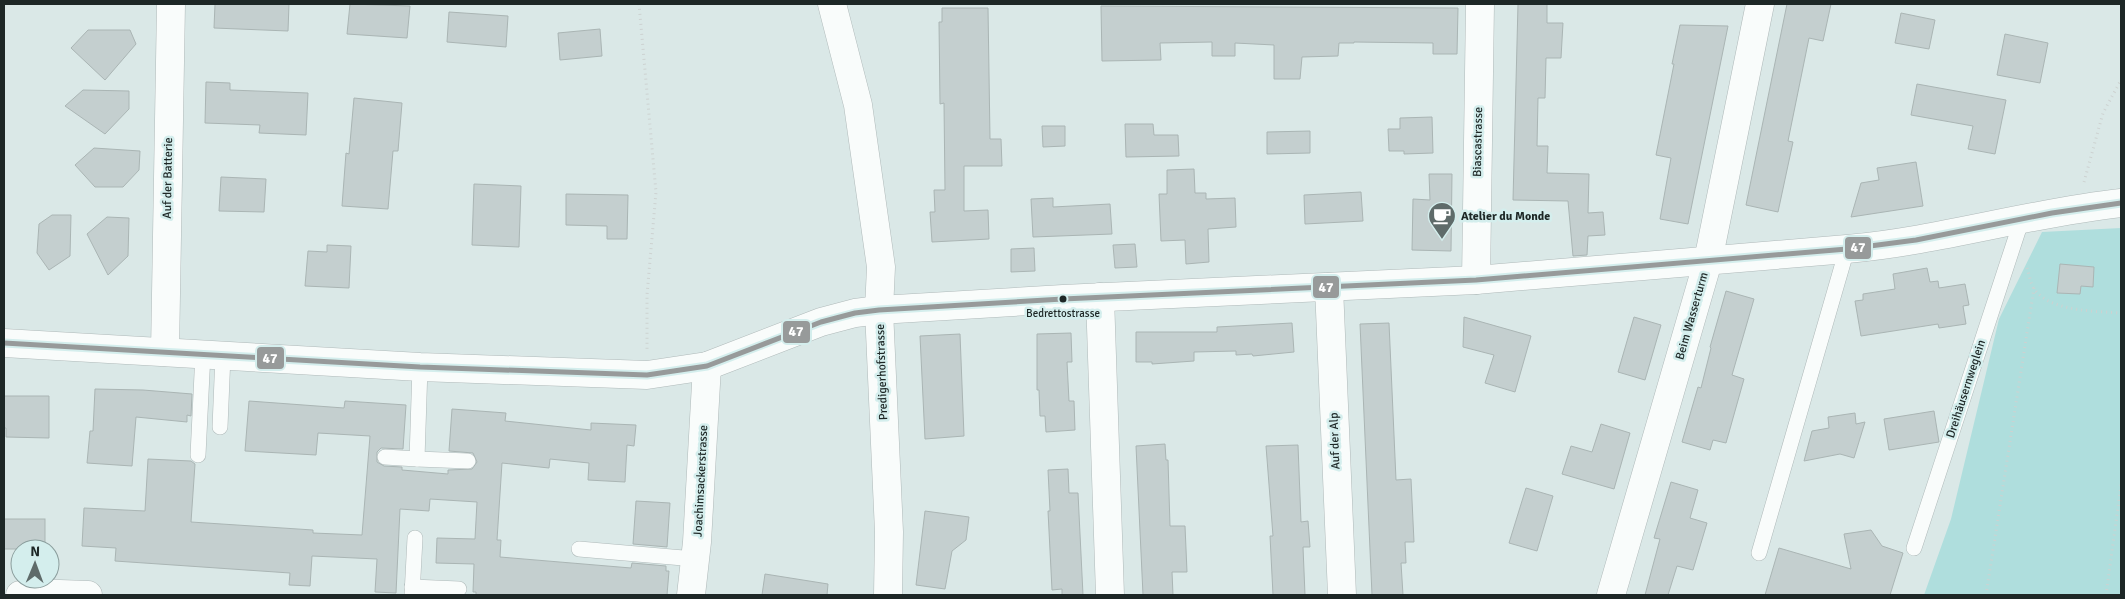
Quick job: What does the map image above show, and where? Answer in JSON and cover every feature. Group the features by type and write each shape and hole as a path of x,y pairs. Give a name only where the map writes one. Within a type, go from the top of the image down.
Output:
{"street":[{"name":"Auf der Batterie","path":"165,352 171,4"},
{"name":"Predigerhofstrasse","path":"832,4 858,105 881,267 880,310 889,532 888,595"},
{"name":"Biascastrasse","path":"1476,280 1480,4"},
{"name":"Beim Wasserturm","path":"1611,595 1708,261 1760,4"},
{"path":"4,343 420,367 647,375 707,366 821,322 855,313 880,310 1100,297 1476,280 1883,246 2018,225 2077,208 2121,203"},
{"name":"Auf der Alp","path":"1329,287 1342,595"},
{"path":"1100,297 1110,595"},
{"name":"Joachimsackerstrasse","path":"691,595 707,366"},
{"path":"20,595 88,595"}],"lane":[{"name":"Dreihäusernweglein","path":"1914,548 2018,225"},
{"path":"1759,554 1847,249"},
{"path":"213,354 220,427"},
{"path":"198,455 213,354"},
{"path":"417,459 420,367"},
{"path":"385,457 468,461"},
{"path":"415,538 412,591 459,589"},
{"path":"579,549 695,559"}],"path":[{"path":"639,4 656,192 647,295 647,375"},
{"path":"2077,208 2103,113 2121,80"},
{"path":"1986,595 2034,288 2024,260 2018,225"},
{"path":"2034,288 2050,302 2070,308 2121,313"},
{"path":"2106,595 2121,485"}],"shaded area":[{"path":"2121,228 2121,595 1924,595 1951,519 1999,319 2042,232"}],"building":[{"path":"215,4 289,4 288,31 214,28"},
{"path":"350,4 410,6 407,38 347,34"},
{"path":"1518,4 1547,4 1547,23 1563,23 1561,58 1546,58 1545,98 1538,98 1537,146 1548,146 1547,173 1589,174 1588,213 1603,212 1605,235 1588,236 1587,255 1573,256 1568,201 1513,200"},
{"path":"1787,4 1831,4 1823,41 1809,38 1788,141 1793,142 1778,212 1746,205"},
{"path":"1101,6 1458,8 1457,54 1433,54 1433,43 1339,43 1338,56 1302,57 1300,79 1274,79 1274,45 1235,43 1235,56 1212,56 1212,42 1160,43 1161,60 1102,61"},
{"path":"942,8 988,8 990,139 1001,139 1002,166 964,166 964,211 988,210 989,239 932,242 930,212 935,212 934,190 945,190 944,103 940,104 939,22 942,22"},
{"path":"449,12 508,16 506,47 447,42"},
{"path":"1901,13 1935,20 1929,49 1895,43"},
{"path":"1680,25 1728,26 1688,224 1660,219 1671,158 1656,155"},
{"path":"600,29 602,56 560,60 558,33"},
{"path":"88,30 130,30 136,44 105,80 71,48"},
{"path":"2005,34 2048,43 2040,83 1997,75"},
{"path":"206,82 230,83 230,90 308,93 306,135 259,133 260,125 205,123"},
{"path":"1917,84 2006,100 1995,154 1968,149 1973,126 1911,115"},
{"path":"83,90 129,91 129,109 105,134 65,106"},
{"path":"354,98 402,103 398,151 393,151 388,209 342,206 346,153 349,154"},
{"path":"1432,117 1433,153 1404,154 1404,151 1389,151 1388,129 1400,129 1400,118"},
{"path":"1125,124 1153,124 1154,135 1178,135 1179,156 1126,157"},
{"path":"1042,126 1065,126 1065,146 1043,147"},
{"path":"1310,131 1310,153 1267,154 1267,132"},
{"path":"94,148 140,151 139,170 123,187 95,187 75,165"},
{"path":"1916,162 1923,206 1851,217 1861,183 1879,180 1877,168"},
{"path":"1194,169 1195,193 1206,193 1206,199 1235,198 1236,227 1208,229 1209,262 1186,264 1185,240 1161,241 1159,194 1167,194 1167,170"},
{"path":"1429,174 1452,174 1451,251 1412,250 1413,199 1430,200"},
{"path":"221,177 266,179 264,212 219,211"},
{"path":"474,184 521,186 519,247 472,245"},
{"path":"1361,192 1363,221 1305,224 1304,195"},
{"path":"566,194 628,195 627,239 607,239 607,226 566,225"},
{"path":"1053,198 1053,207 1110,204 1112,234 1033,237 1031,199"},
{"path":"52,215 71,215 70,256 49,270 37,253 39,224"},
{"path":"107,217 129,218 128,256 108,275 87,234"},
{"path":"1135,244 1137,267 1115,268 1113,245"},
{"path":"327,245 351,246 349,288 305,286 308,251 327,252"},
{"path":"1034,248 1035,271 1011,272 1011,249"},
{"path":"2060,264 2094,267 2093,287 2081,286 2080,294 2057,293"},
{"path":"1927,268 1930,282 1938,281 1939,288 1965,284 1969,305 1963,306 1966,324 1939,328 1938,324 1861,336 1855,301 1863,300 1863,294 1895,289 1893,274"},
{"path":"1726,291 1754,299 1732,375 1744,379 1726,443 1713,440 1710,450 1682,442 1698,387 1701,388 1710,347"},
{"path":"1464,317 1531,336 1515,392 1485,383 1494,355 1463,347"},
{"path":"1634,317 1661,325 1645,380 1618,372"},
{"path":"1292,323 1294,352 1253,356 1252,354 1236,355 1236,351 1194,352 1194,361 1152,364 1152,362 1136,362 1136,332 1217,332 1217,327"},
{"path":"1389,323 1396,480 1411,479 1414,542 1405,542 1406,563 1401,563 1403,595 1372,595 1360,324"},
{"path":"1071,333 1072,362 1067,362 1069,401 1074,401 1075,430 1046,432 1045,416 1040,416 1039,390 1037,390 1037,334"},
{"path":"960,334 964,436 925,439 920,336"},
{"path":"95,389 192,394 191,416 187,415 187,422 136,417 132,466 87,463 90,431 93,431"},
{"path":"4,396 49,396 49,438 6,437 6,428 4,428"},
{"path":"249,401 344,408 345,401 406,405 403,449 381,448 377,452 377,462 384,466 402,467 402,470 448,474 448,470 472,469 477,462 473,453 449,451 452,409 506,413 505,421 591,430 591,423 636,425 634,446 627,445 625,482 588,480 589,463 550,459 549,468 502,463 497,540 501,540 500,557 631,568 632,563 666,566 666,571 669,571 667,595 476,595 476,592 473,592 474,564 436,563 437,538 475,539 477,502 430,499 429,511 400,509 396,593 375,592 377,559 312,556 310,586 289,585 290,573 115,561 116,548 82,546 84,508 145,511 148,459 191,461 195,464 191,522 313,530 313,533 362,535 370,436 318,433 316,455 245,451"},
{"path":"1934,411 1939,442 1889,450 1884,419"},
{"path":"1855,413 1856,424 1865,422 1854,458 1840,454 1804,461 1812,431 1829,428 1828,417"},
{"path":"1601,424 1630,433 1614,489 1562,474 1571,446 1592,452"},
{"path":"1165,444 1166,460 1168,460 1170,526 1185,526 1187,572 1172,572 1173,595 1143,595 1136,446"},
{"path":"1298,445 1301,522 1308,521 1310,547 1303,547 1305,595 1273,595 1270,536 1273,536 1266,446"},
{"path":"1068,469 1069,493 1078,493 1083,595 1062,595 1062,589 1052,590 1048,470"},
{"path":"1671,482 1698,490 1690,518 1707,523 1693,570 1677,566 1668,595 1645,595 1660,539 1654,538"},
{"path":"1526,488 1553,496 1537,551 1509,543"},
{"path":"636,501 670,503 667,547 633,544"},
{"path":"925,511 969,517 966,540 952,551 945,589 916,585"},
{"path":"4,519 45,519 45,539 10,539 10,549 4,549"},
{"path":"1871,530 1882,546 1903,553 1890,595 1765,595 1779,548 1851,569 1844,534"},
{"path":"765,574 828,584 827,595 762,595"}],"transit line":[{"name":"47","path":"4,343 420,367 647,375 707,366 821,322 855,313 879,310 1063,299 1476,280 1847,249 1916,240 2052,213 2121,203"}],"place":[{"name":"Atelier du Monde","path":"1442,240"},
{"name":"Bedrettostrasse","path":"1063,299"}]}
